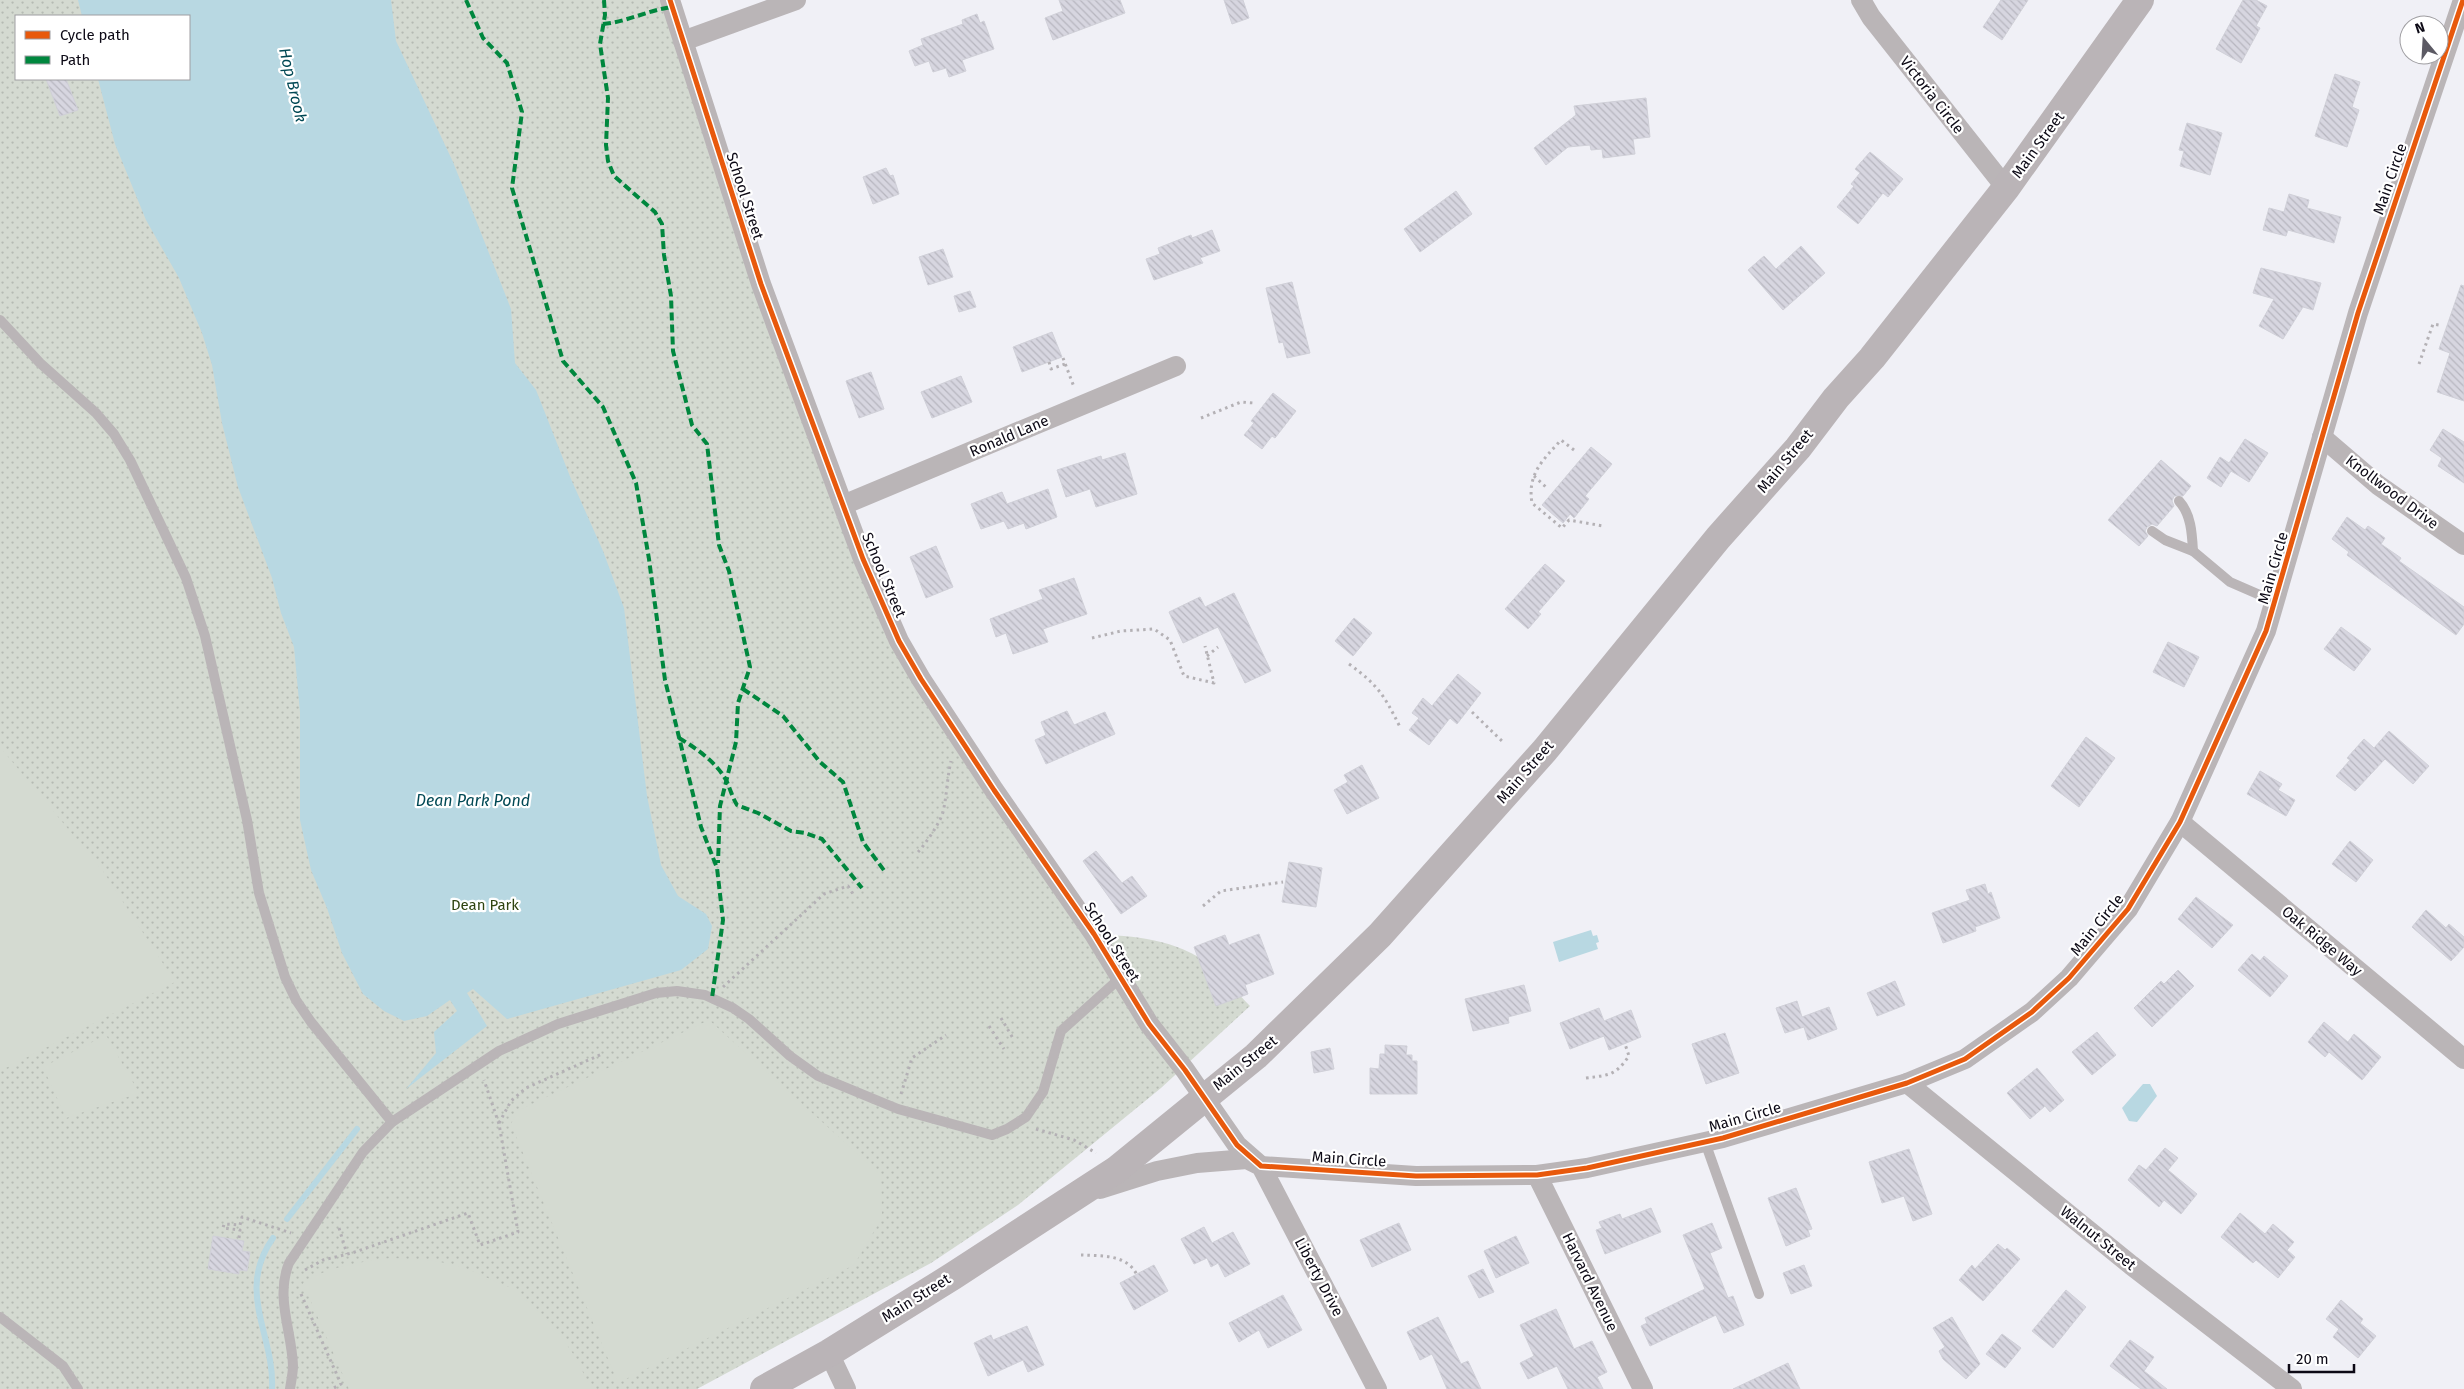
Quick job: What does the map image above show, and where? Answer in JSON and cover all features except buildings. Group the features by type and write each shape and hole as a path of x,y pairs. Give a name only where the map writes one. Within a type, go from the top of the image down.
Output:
{"main road":[{"name":"Main Street","path":"764,1389 829,1353 1116,1170 1204,1096 1256,1056 1380,935 1545,750 1718,538 1798,448 1836,398 1872,358 2006,188 2140,0"}],"street":[{"name":"School Street","path":"670,0 758,278 863,560 899,641 959,737 1094,934 1120,980 1149,1024 1204,1096"},
{"path":"683,41 796,0"},
{"name":"Victoria Circle","path":"1861,0 1871,17 2006,188"},
{"name":"Main Circle","path":"1067,1202 1119,1182 1182,1165 1247,1159 1261,1166 1416,1176 1537,1175 1587,1168 1705,1142 1907,1083 1965,1059 2032,1012 2070,978 2128,909 2180,822 2247,678 2276,602 2358,313 2463,0"},
{"name":"Ronald Lane","path":"843,505 1176,366"},
{"name":"Knollwood Drive","path":"2322,437 2378,485 2464,545"},
{"name":"Oak Ridge Way","path":"2180,822 2464,1059"},
{"name":"Walnut Street","path":"1907,1083 2127,1261 2292,1389"},
{"path":"1204,1096 1236,1145 1261,1166"},
{"name":"Liberty Drive","path":"1261,1166 1377,1389"},
{"name":"Harvard Avenue","path":"1537,1175 1643,1389"},
{"path":"829,1353 846,1389"}],"lane":[{"path":"0,320 40,363 96,413 114,434 130,460 186,578 205,636 247,820 259,893 285,977 311,1022 392,1122"},
{"path":"2179,501 2186,508 2192,532 2193,551"},
{"path":"2152,531 2165,540 2193,551 2230,582 2276,602"},
{"path":"290,1389 293,1367 284,1307 283,1278 289,1263 363,1152 392,1122 499,1051 558,1024 632,999 656,993 677,991 712,998 733,1008 749,1019 790,1056 818,1076 898,1109 992,1134 1013,1126 1026,1117 1043,1092 1061,1031 1120,980"},
{"path":"1705,1142 1759,1294"},
{"path":"0,1317 63,1366 78,1389"}],"path":[{"path":"2419,364 2433,324 2439,325"},
{"path":"1063,358 1074,388 1079,385"},
{"path":"1049,362 1051,369 1065,364"},
{"path":"1201,418 1241,402 1254,403"},
{"path":"1574,450 1561,440 1537,467 1530,492 1532,503 1562,528 1569,520 1603,526"},
{"path":"1534,476 1547,488"},
{"path":"1092,638 1121,631 1154,629 1170,640 1184,676 1214,683 1205,646"},
{"path":"1207,656 1218,647"},
{"path":"1349,664 1371,680 1385,697 1400,727"},
{"path":"1472,712 1503,742"},
{"path":"918,852 937,826 943,814 947,775 959,737"},
{"path":"1204,906 1221,891 1283,882"},
{"path":"712,998 824,894 848,886 853,894"},
{"path":"1001,1018 1014,1040"},
{"path":"990,1026 1004,1049"},
{"path":"898,1109 912,1058 946,1035"},
{"path":"1586,1078 1608,1075 1619,1070 1629,1056 1625,1044"},
{"path":"499,1124 511,1100 526,1088 602,1054"},
{"path":"302,1272 323,1260 347,1254 468,1213 480,1245 518,1232 499,1124 478,1064"},
{"path":"1013,1126 1051,1131 1074,1140 1092,1150 1116,1170"},
{"path":"239,1238 240,1230 223,1228 224,1224 240,1225 242,1217 272,1225 306,1238"},
{"path":"339,1228 347,1254"},
{"path":"1081,1255 1105,1256 1123,1260 1133,1266 1137,1274"},
{"path":"300,1291 341,1384 332,1389"}],"green space":[{"name":"Dean Park","path":"0,0 664,0 853,557 1093,934 1155,940 1184,949 1215,969 1250,1006 1161,1088 1018,1205 931,1263 697,1389 0,1389"},
{"path":"0,747 103,871 175,982 0,1071"},
{"path":"709,1020 881,1175 882,1218 854,1265 618,1383 511,1124 517,1111"},
{"path":"106,1035 139,1093 66,1118 43,1067"},
{"path":"391,1258 448,1264 467,1269 518,1289 520,1295 553,1325 576,1358 591,1389 349,1389 303,1283 334,1269 357,1263"}],"water":[{"name":"Dean Park Pond","path":"78,0 391,0 396,41 453,162 511,309 515,363 536,390 571,479 603,551 624,608 647,796 661,865 678,896 706,914 712,926 708,949 681,970 507,1019 473,989 467,993 487,1026 406,1089 436,1053 434,1032 457,1011 450,1000 427,1016 404,1021 384,1011 363,994 342,953 327,908 311,870 300,820 300,712 294,647 281,613 272,578 238,487 222,423 212,365 202,333 179,278 146,220 115,144 98,80 190,80 190,15 82,15"},
{"path":"1591,930 1593,936 1597,935 1599,942 1596,943 1598,949 1559,962 1553,942"},
{"path":"2143,1084 2150,1084 2157,1096 2137,1122 2129,1121 2122,1108"}],"waterway":[{"path":"287,1219 357,1129"},
{"path":"272,1389 268,1350 259,1314 257,1277 262,1258 273,1238"}],"marked path":[{"path":"466,0 483,38 507,63 522,112 512,188 563,361 603,407 636,483 649,559 665,680 701,827 717,868 723,920 712,998"},
{"path":"604,0 605,15 600,44 608,98 606,145 608,161 614,176 655,212 662,224 664,255 671,296 673,351 692,425 707,444 719,545 729,571 750,667 738,703 736,742 720,806 718,863"},
{"path":"603,24 672,7"},
{"path":"743,689 783,716 820,762 843,782 863,842 886,873"},
{"path":"679,738 699,751 717,767 726,780 737,805 758,813 791,831 805,833 822,839 862,888"}],"cycle path":[{"path":"670,0 761,284 863,559 899,641 921,679 994,790 1094,934 1149,1024 1185,1070 1237,1145 1261,1166 1416,1176 1537,1175 1587,1168 1723,1138 1907,1083 1965,1059 2032,1012 2069,978 2128,909 2180,822 2266,631 2358,313 2463,0"}],"water label":[{"name":"Hop Brook","path":"293,85"}]}
